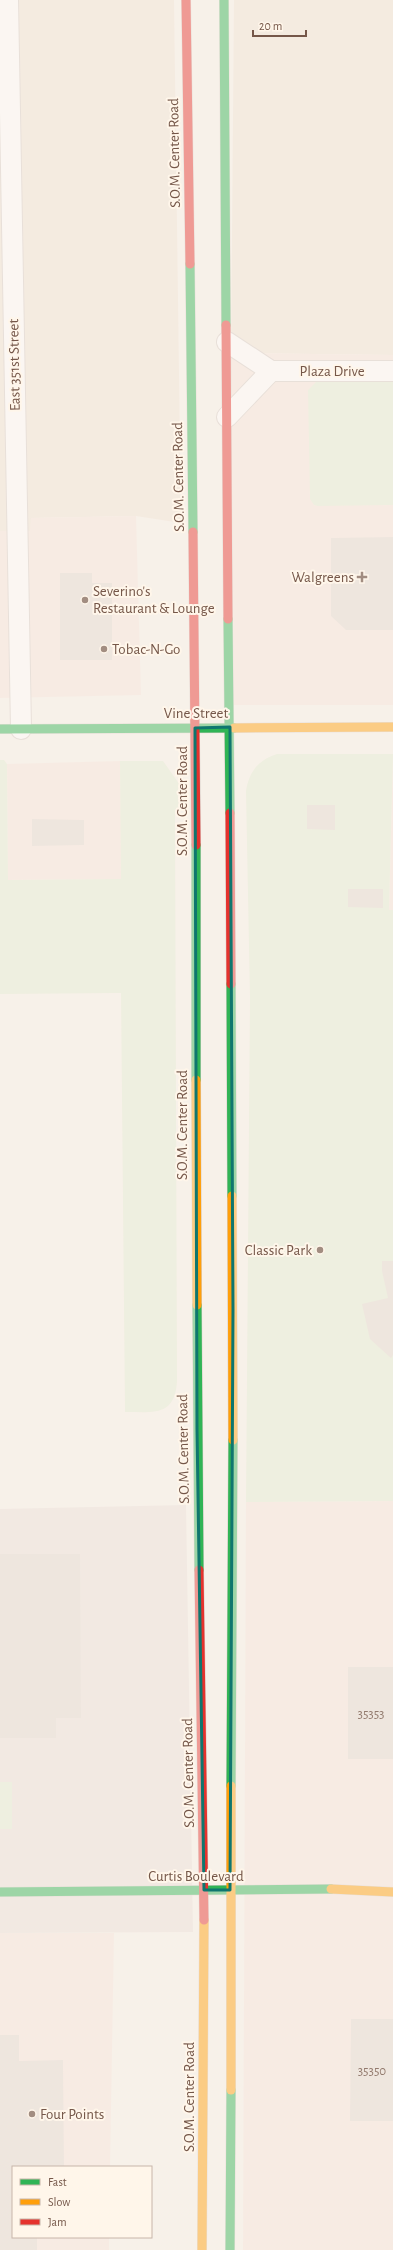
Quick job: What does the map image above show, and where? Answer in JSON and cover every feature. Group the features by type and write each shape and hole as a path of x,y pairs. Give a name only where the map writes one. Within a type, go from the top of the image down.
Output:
{"main road":[{"name":"S.O.M. Center Road","path":"186,0 195,728 197,1421 204,1890 202,2250"},
{"path":"224,0 233,1309 230,2250"},
{"name":"Vine Street","path":"0,729 393,727"},
{"name":"Curtis Boulevard","path":"0,1892 335,1889 393,1892"}],"street":[{"name":"East 351st Street","path":"8,0 20,729"},
{"path":"227,342 271,371 227,417"},
{"name":"Plaza Drive","path":"271,371 393,371"}],"highlighted area":[{"path":"230,727 233,1309 230,1890 204,1890 197,1429 195,728"}],"shaded area":[{"path":"0,0 174,0 181,523 136,516 31,518 31,531 0,531"},
{"path":"234,0 393,0 393,355 231,353"},
{"path":"231,353 393,355 393,705 234,705"},
{"path":"136,516 141,695 0,698 0,531 30,531 31,518"},
{"path":"393,753 393,910 389,910 392,794"},
{"path":"120,761 122,879 8,880 7,764"},
{"path":"393,1501 393,2250 243,2250 246,1502"},
{"path":"186,1505 193,1932 0,1933 0,1509"},
{"path":"0,1933 114,1933 110,2166 12,2166 12,2238 109,2238 109,2250 0,2250"}],"green space":[{"path":"317,381 393,381 393,505 318,506 314,505 310,499 308,390"},
{"name":"Classic Park","path":"277,754 393,754 389,910 393,910 393,1501 246,1502 250,998 246,791 249,778 260,763"},
{"path":"0,760 4,760 7,764 8,880 121,879 120,761 163,761 180,785 179,809 175,810 177,1381 172,1401 167,1407 153,1412 125,1412 121,993 0,994"},
{"path":"0,1782 12,1782 12,1829 0,1829"}],"building":[{"name":"Walgreens","path":"393,537 393,630 346,630 331,616 331,538"},
{"path":"60,573 92,573 92,583 112,583 112,660 60,660"},
{"path":"307,805 335,805 335,830 307,829"},
{"path":"32,819 84,820 84,845 32,846"},
{"path":"348,889 383,889 383,908 348,907"},
{"path":"382,1261 393,1261 393,1355 391,1358 370,1339 362,1304 388,1298 382,1271"},
{"path":"0,1554 80,1554 81,1718 56,1718 56,1738 0,1738"},
{"path":"348,1667 393,1667 393,1759 348,1759"},
{"path":"351,2019 393,2019 393,2121 350,2121"},
{"name":"Four Points","path":"0,2035 19,2035 19,2061 63,2060 64,2166 12,2166 12,2238 37,2238 37,2250 0,2250"}],"traffic: fast":[{"path":"224,0 226,325"},
{"path":"190,264 193,532"},
{"path":"228,619 230,813"},
{"path":"0,729 234,728"},
{"path":"196,845 196,1080"},
{"path":"231,984 232,1196"},
{"path":"197,1305 199,1570"},
{"path":"231,1786 233,1440"},
{"path":"0,1892 331,1889"},
{"path":"230,2250 231,2090"}],"traffic: slow":[{"path":"234,728 393,727"},
{"path":"196,1080 197,1305"},
{"path":"232,1196 233,1440"},
{"path":"231,1786 231,2090"},
{"path":"331,1889 393,1892"},
{"path":"202,2250 204,1920"}],"traffic: jam":[{"path":"186,0 190,264"},
{"path":"226,325 228,619"},
{"path":"193,532 196,845"},
{"path":"230,813 231,984"},
{"path":"199,1570 204,1920"}],"place":[{"name":"Walgreens","path":"362,577"},
{"name":"Severino's Restaurant & Lounge","path":"85,600"},
{"name":"Tobac-N-Go","path":"104,649"},
{"name":"Classic Park","path":"320,1250"},
{"name":"Four Points","path":"32,2114"}]}
